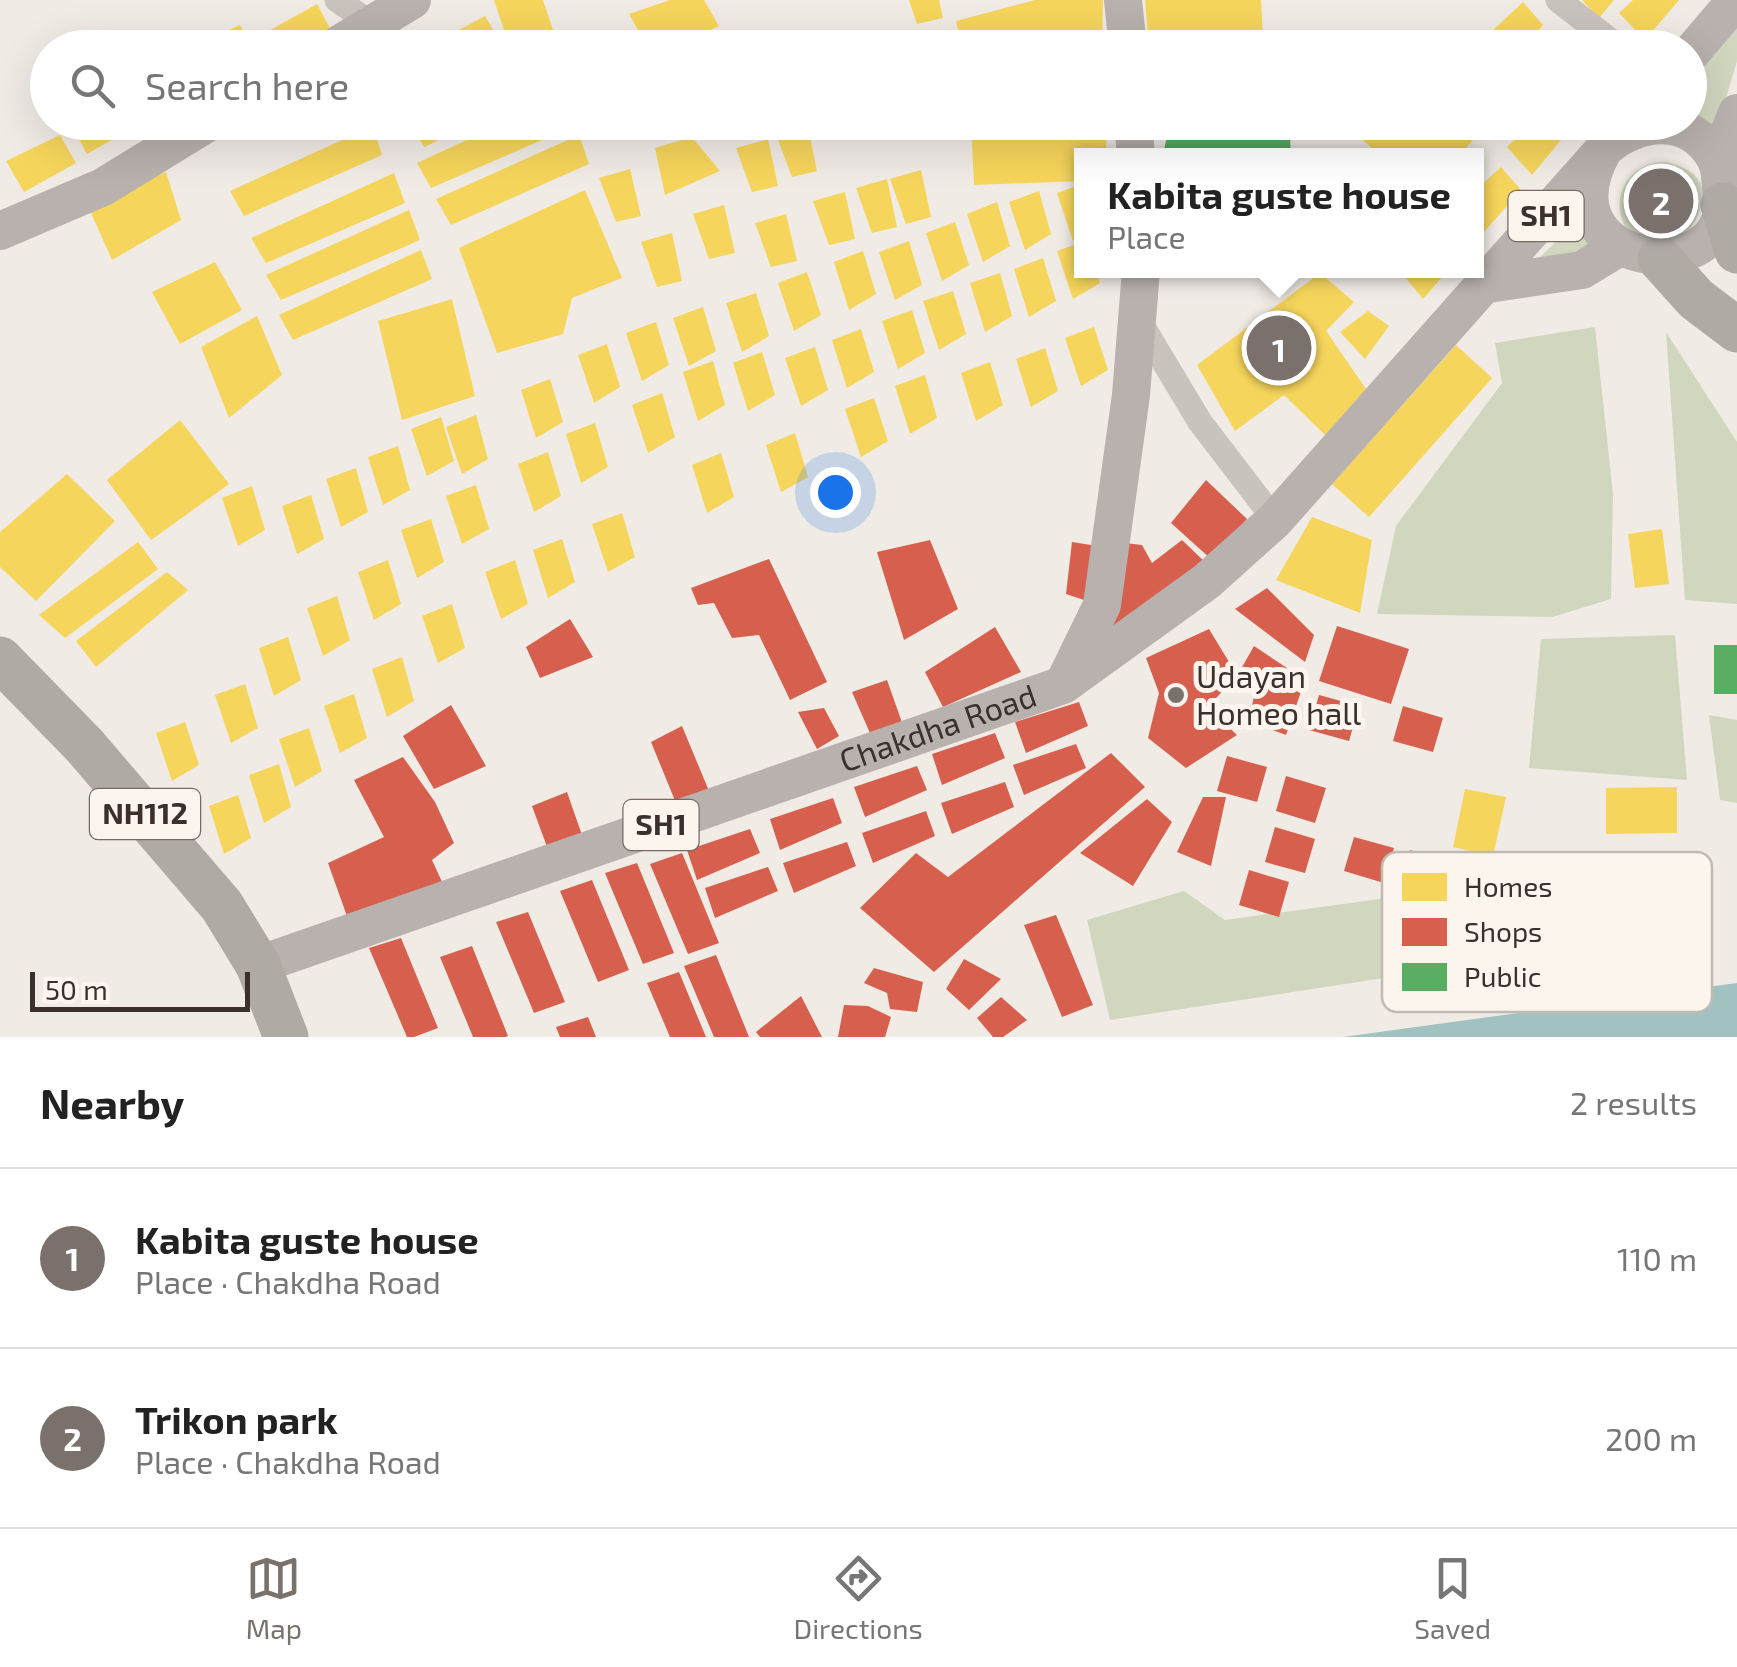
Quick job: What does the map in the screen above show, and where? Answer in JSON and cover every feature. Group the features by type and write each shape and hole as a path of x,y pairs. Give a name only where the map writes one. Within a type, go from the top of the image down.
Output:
{"highway":[{"path":"1723,206 1737,251"},
{"path":"1639,254 1737,330"},
{"name":"NH112","path":"0,659 156,826 222,906 258,966 286,1037"}],"main road":[{"path":"362,30 412,0"},
{"path":"1123,0 1126,30"},
{"path":"1707,34 1736,0"},
{"path":"1723,206 1718,161 1737,114"},
{"path":"0,232 103,187 180,140"},
{"name":"SH1","path":"1615,140 1593,168 1589,190 1602,232 1639,254"},
{"name":"Chakdha Road","path":"258,966 1063,685 1207,581 1275,520 1615,140"},
{"path":"1699,140 1718,161"},
{"name":"SH1","path":"1488,284 1582,270 1639,254 1682,254 1701,243 1723,206"},
{"path":"1063,685 1102,605 1140,278"}],"street":[{"path":"337,0 372,24"},
{"path":"1558,0 1597,30"},
{"path":"1137,317 1200,422 1275,520"}],"green space":[{"path":"1737,17 1737,61 1716,131 1707,127 1707,55"},
{"path":"1665,162 1683,168 1701,184 1701,206 1680,243 1628,232 1622,220 1621,196 1631,176 1652,164"},
{"path":"1578,220 1597,260 1524,273"},
{"path":"1595,327 1613,494 1611,599 1552,617 1377,614 1396,526 1502,383 1495,343"},
{"path":"1666,332 1737,442 1737,604 1685,600"},
{"path":"1675,635 1687,780 1529,768 1541,639"},
{"path":"1709,715 1737,720 1737,803 1720,800"},
{"path":"1184,891 1225,920 1382,899 1382,978 1110,1020 1087,920"}],"water":[{"path":"1737,983 1737,1037 1343,1037 1525,1012 1712,1012 1712,986"}],"building: Homes":[{"path":"494,0 543,0 553,30 504,30"},
{"path":"670,0 704,0 719,26 710,30 638,30 629,14"},
{"path":"909,0 939,0 943,18 917,24"},
{"path":"1035,0 1103,0 1102,30 958,30 956,21"},
{"path":"1145,0 1261,0 1263,30 1148,30"},
{"path":"1582,0 1614,0 1599,18"},
{"path":"1633,0 1679,0 1654,30 1635,30 1619,13"},
{"path":"1523,2 1543,25 1539,30 1493,30"},
{"path":"317,4 331,30 270,30"},
{"path":"485,16 493,30 459,30"},
{"path":"50,140 63,140 76,163 24,192 6,161"},
{"path":"80,140 112,140 87,154"},
{"path":"342,140 377,140 382,155 244,216 230,191"},
{"path":"420,140 439,140 424,147"},
{"path":"467,140 542,140 431,188 417,163"},
{"path":"568,140 581,140 589,164 451,225 436,199"},
{"path":"694,140 720,171 665,195 655,148"},
{"path":"768,140 778,186 752,192 736,148"},
{"path":"778,140 811,140 817,171 792,177"},
{"path":"972,140 1106,140 1106,148 1074,148 1074,181 974,185"},
{"path":"1363,140 1473,140 1466,148 1372,148"},
{"path":"1514,140 1561,140 1532,175 1507,147"},
{"path":"1501,167 1521,190 1484,232 1484,183"},
{"path":"630,169 641,216 616,222 599,178"},
{"path":"921,170 931,217 906,224 890,179"},
{"path":"166,172 181,220 112,260 88,206"},
{"path":"394,173 405,203 266,263 251,238"},
{"path":"887,179 897,227 872,233 856,188"},
{"path":"1074,187 1073,241 1057,193"},
{"path":"585,190 622,278 572,298 563,334 497,353 459,248"},
{"path":"1039,191 1051,234 1025,250 1009,202"},
{"path":"845,192 855,239 829,245 813,201"},
{"path":"997,202 1010,246 983,262 967,214"},
{"path":"724,205 735,253 709,259 693,214"},
{"path":"409,210 420,240 281,300 266,275"},
{"path":"786,214 797,261 771,267 755,223"},
{"path":"955,222 969,265 942,281 926,233"},
{"path":"672,233 682,281 657,287 641,242"},
{"path":"909,241 922,285 895,300 879,252"},
{"path":"1074,245 1074,278 1098,278 1100,283 1073,299 1057,251"},
{"path":"421,250 432,279 293,340 279,315"},
{"path":"863,251 876,294 849,310 834,262"},
{"path":"1043,258 1056,301 1029,317 1014,269"},
{"path":"215,262 242,310 180,344 152,292"},
{"path":"807,272 821,315 794,331 778,283"},
{"path":"1000,273 1012,316 985,332 970,283"},
{"path":"1313,278 1326,278 1354,302 1326,331 1366,389 1325,435 1284,395 1235,431 1197,365"},
{"path":"1406,278 1441,278 1423,299"},
{"path":"953,291 966,334 939,350 923,301"},
{"path":"756,293 769,336 742,352 726,303"},
{"path":"452,299 475,396 402,420 378,321"},
{"path":"703,307 716,351 689,366 673,318"},
{"path":"912,310 925,353 898,369 882,321"},
{"path":"1368,311 1389,326 1365,359 1340,332"},
{"path":"257,316 282,375 229,418 201,347"},
{"path":"656,322 669,365 642,381 626,333"},
{"path":"1094,327 1108,370 1081,386 1065,338"},
{"path":"861,329 874,372 847,388 832,340"},
{"path":"607,344 620,387 594,403 578,355"},
{"path":"1456,345 1492,378 1369,517 1332,484"},
{"path":"815,347 828,390 801,406 785,358"},
{"path":"1045,348 1058,391 1031,407 1016,359"},
{"path":"762,352 775,395 748,411 733,363"},
{"path":"713,361 725,405 698,421 683,372"},
{"path":"990,362 1003,405 976,421 961,373"},
{"path":"925,375 937,418 910,434 895,386"},
{"path":"550,379 563,422 536,438 521,390"},
{"path":"662,393 675,437 648,453 632,405"},
{"path":"874,398 888,441 861,457 845,409"},
{"path":"476,415 488,459 462,474 446,427"},
{"path":"441,417 454,461 427,476 411,429"},
{"path":"180,420 229,484 151,540 107,480"},
{"path":"595,423 608,467 581,483 566,434"},
{"path":"795,433 808,477 781,492 766,445"},
{"path":"398,446 410,490 383,505 368,457"},
{"path":"548,452 561,496 534,512 518,464"},
{"path":"721,453 734,497 707,513 692,465"},
{"path":"356,468 368,512 341,527 326,479"},
{"path":"67,474 115,521 36,601 0,567 0,532"},
{"path":"476,485 489,529 462,544 446,496"},
{"path":"252,486 265,530 238,546 222,498"},
{"path":"311,495 324,539 297,554 282,506"},
{"path":"622,513 635,557 608,572 592,524"},
{"path":"1312,517 1372,540 1360,613 1276,580"},
{"path":"431,519 444,562 417,578 401,530"},
{"path":"1662,529 1669,584 1635,588 1628,534"},
{"path":"562,539 575,582 548,598 533,550"},
{"path":"138,542 158,569 65,638 39,615"},
{"path":"388,560 401,604 374,620 358,572"},
{"path":"515,560 528,604 501,619 485,572"},
{"path":"167,572 188,590 96,667 76,641"},
{"path":"337,596 350,640 323,656 307,608"},
{"path":"452,604 465,648 438,663 422,616"},
{"path":"288,637 301,680 274,696 259,648"},
{"path":"402,657 414,701 387,717 372,669"},
{"path":"245,684 258,728 231,743 215,695"},
{"path":"354,694 367,738 340,753 324,706"},
{"path":"185,722 199,765 172,781 156,733"},
{"path":"309,728 322,771 295,787 279,739"},
{"path":"279,764 291,807 264,823 249,775"},
{"path":"1677,787 1677,833 1606,834 1606,788"},
{"path":"1465,789 1506,797 1494,852 1453,847"},
{"path":"238,795 251,838 224,854 209,806"}],"building: Shops":[{"path":"1206,480 1247,519 1211,559 1171,523"},
{"path":"930,540 958,609 904,640 877,552"},
{"path":"1182,540 1207,564 1108,647 1117,542 1142,545 1152,563"},
{"path":"1072,542 1097,546 1090,602 1066,594"},
{"path":"769,559 827,682 790,700 759,635 732,638 714,603 698,605 691,588"},
{"path":"1267,588 1314,635 1305,662 1235,609"},
{"path":"570,619 593,657 540,678 526,647"},
{"path":"1337,626 1409,649 1391,704 1319,681"},
{"path":"995,627 1021,672 943,707 925,672"},
{"path":"1209,629 1237,675 1208,707 1237,735 1186,768 1148,738 1159,693 1146,658"},
{"path":"1254,646 1305,680 1286,735 1249,721 1257,681 1241,669"},
{"path":"887,680 904,728 873,740 852,692"},
{"path":"1319,695 1359,706 1349,741 1309,730"},
{"path":"1079,702 1088,726 1026,753 1015,722"},
{"path":"451,705 486,766 434,789 403,736"},
{"path":"1403,706 1443,718 1433,752 1393,741"},
{"path":"824,708 839,736 817,749 798,712"},
{"path":"682,726 709,791 676,803 651,742"},
{"path":"995,733 1005,758 942,785 932,754"},
{"path":"1076,744 1086,768 1024,795 1013,765"},
{"path":"1111,753 1145,787 934,972 860,908 916,853 948,877"},
{"path":"1227,756 1267,767 1257,802 1217,791"},
{"path":"403,757 435,802 454,843 432,860 443,884 348,919 328,863 384,837 354,780"},
{"path":"917,766 927,790 865,817 854,787"},
{"path":"1286,776 1326,788 1315,823 1276,811"},
{"path":"1005,782 1014,807 952,834 941,803"},
{"path":"567,792 582,835 550,855 532,806"},
{"path":"1203,797 1226,797 1211,866 1177,852"},
{"path":"833,798 842,823 780,850 770,819"},
{"path":"1147,799 1172,822 1133,886 1080,853"},
{"path":"926,811 935,836 873,863 862,833"},
{"path":"1275,827 1315,839 1305,873 1265,862"},
{"path":"750,829 760,853 697,880 687,850"},
{"path":"1354,837 1394,848 1393,852 1382,852 1382,882 1344,871"},
{"path":"847,842 856,866 794,893 783,863"},
{"path":"682,853 719,943 688,954 650,864"},
{"path":"637,863 674,953 643,964 605,873"},
{"path":"768,867 778,891 715,918 705,888"},
{"path":"1249,870 1289,882 1279,917 1239,905"},
{"path":"592,880 629,970 598,982 560,891"},
{"path":"528,912 565,1002 534,1013 496,922"},
{"path":"1056,915 1093,1005 1062,1017 1024,925"},
{"path":"401,938 438,1028 414,1037 407,1037 369,948"},
{"path":"472,946 508,1036 473,1037 440,957"},
{"path":"716,955 749,1037 714,1037 684,966"},
{"path":"964,959 1001,979 969,1010 946,989"},
{"path":"874,968 923,982 917,1012 890,1009 887,993 864,983"},
{"path":"679,972 706,1037 670,1037 647,983"},
{"path":"801,996 822,1037 760,1037 756,1032"},
{"path":"1001,997 1027,1020 1003,1037 993,1037 977,1018"},
{"path":"844,1005 868,1006 891,1017 885,1037 838,1037"},
{"path":"588,1017 596,1037 560,1037 556,1027"}],"building: Public":[{"path":"1166,140 1290,140 1291,148 1164,148"},
{"path":"1714,645 1737,645 1737,694 1714,694"}],"place":[{"name":"Trikon park","path":"1661,201"},
{"name":"Kabita guste house","path":"1279,348"},
{"name":"Udayan Homeo hall","path":"1176,695"}]}
